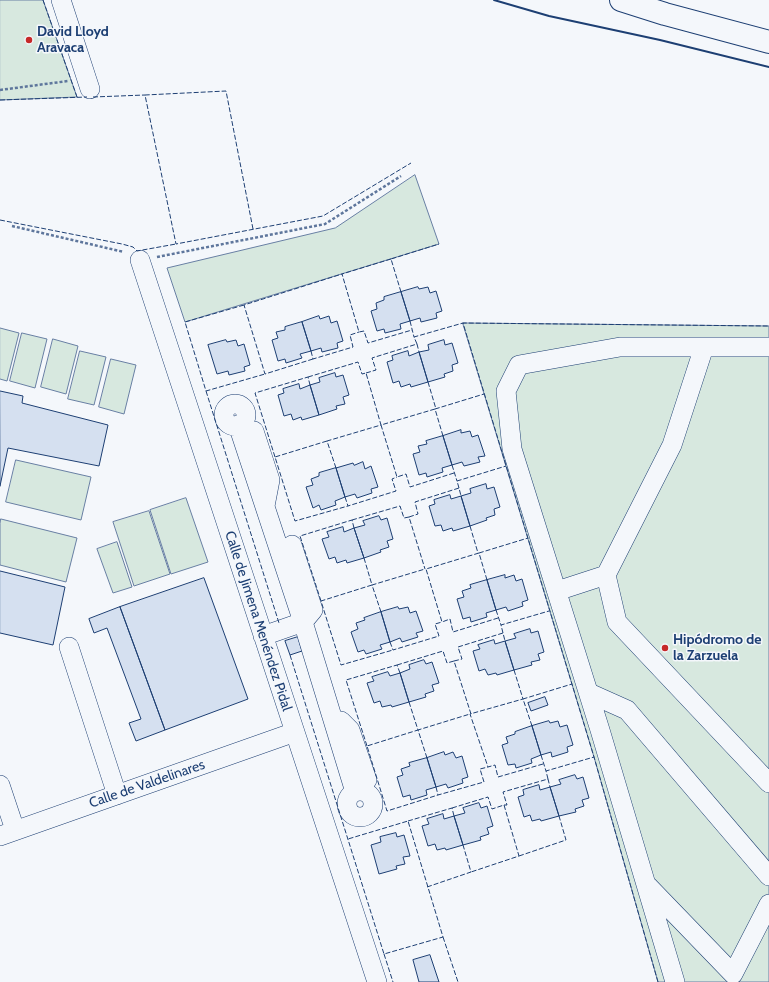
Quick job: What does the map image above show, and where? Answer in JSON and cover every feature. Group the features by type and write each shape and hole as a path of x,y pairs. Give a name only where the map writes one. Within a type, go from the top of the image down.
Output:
{"highway":[{"path":"621,0 665,14 769,42"}],"street":[{"path":"61,0 88,84"},
{"name":"Calle de Jimena Menéndez Pidal","path":"140,260 377,982"},
{"path":"675,982 589,693 512,449 506,391 519,366 620,347 769,347"},
{"path":"704,347 672,445 606,575 617,622 769,783"},
{"path":"246,428 264,507 303,622 330,710 361,786"},
{"path":"263,636 303,622 313,610 292,545"},
{"path":"556,591 606,575"},
{"path":"303,622 318,628 330,665"},
{"path":"68,647 117,795"},
{"path":"589,693 627,710 769,876"},
{"name":"Calle de Valdelinares","path":"7,833 295,732"},
{"path":"0,785 7,833"},
{"path":"646,885 733,979 769,904"}],"path":[{"path":"0,90 88,84"},
{"path":"12,226 121,251 140,260 325,224 401,176"}],"shaded area":[{"name":"David Lloyd Aravaca","path":"0,0 43,0 77,97 0,100"},
{"path":"415,175 439,244 185,322 167,268 335,228"},
{"name":"Hipódromo de la Zarzuela","path":"463,323 769,326 769,982 658,982 594,757"},
{"path":"0,328 19,333 7,381 0,379"},
{"path":"22,333 47,339 35,388 10,381"},
{"path":"53,339 78,346 66,394 41,387"},
{"path":"80,351 106,357 94,405 68,399"},
{"path":"111,359 136,365 124,414 99,407"},
{"path":"16,460 91,477 81,520 6,502"},
{"path":"186,498 208,562 171,574 150,510"},
{"path":"149,511 170,574 134,586 113,522"},
{"path":"1,519 77,538 66,582 0,565"},
{"path":"117,542 132,587 113,593 97,549"}],"building":[{"path":"418,287 419,289 428,287 430,293 436,291 442,311 436,313 437,318 421,322 420,318 410,321 401,292"},
{"path":"401,292 410,321 400,324 401,329 385,333 384,329 377,331 371,311 377,309 376,303 384,300 384,297"},
{"path":"319,316 320,319 329,316 331,323 337,321 343,341 337,343 338,348 322,352 321,348 311,351 302,322"},
{"path":"302,322 311,351 300,354 302,358 286,363 285,359 278,361 272,340 278,338 276,332 285,330 285,327"},
{"path":"226,340 227,342 236,340 238,346 244,344 250,365 244,367 245,371 229,375 228,371 217,374 208,345"},
{"path":"444,340 445,345 452,343 458,363 452,365 453,371 444,374 445,377 428,382 419,352 429,350 428,345"},
{"path":"408,351 409,356 419,352 428,382 411,387 410,384 401,387 399,381 393,383 387,362 393,360 392,356"},
{"path":"335,373 336,377 343,375 349,395 343,397 345,404 336,406 337,409 319,415 310,385 320,382 319,378"},
{"path":"299,384 300,389 310,385 319,415 302,420 301,417 293,420 291,414 284,416 278,395 284,393 283,389"},
{"path":"0,391 23,396 22,403 108,425 99,466 8,448 0,486"},
{"path":"461,430 461,433 470,431 472,437 478,435 485,456 478,457 480,462 464,466 462,462 452,465 443,436"},
{"path":"443,436 452,465 442,468 443,472 427,477 426,473 419,475 413,454 420,452 418,446 427,444 426,441"},
{"path":"363,462 365,469 371,466 378,487 371,489 372,493 357,498 355,494 345,497 336,468"},
{"path":"336,468 345,497 335,501 336,505 321,510 319,505 313,508 306,487 313,485 311,479 319,476 319,473"},
{"path":"486,484 487,489 494,487 500,507 494,509 495,515 486,518 487,520 470,526 461,496 471,493 470,489"},
{"path":"450,495 451,499 461,496 470,526 453,531 452,528 443,531 441,525 435,526 429,506 435,504 434,500"},
{"path":"379,516 381,520 387,518 393,539 387,541 389,547 380,550 381,552 364,558 354,528 365,525 363,521"},
{"path":"343,527 344,532 354,528 364,558 347,563 346,560 337,563 335,557 329,559 322,539 329,537 327,532"},
{"path":"0,571 65,587 53,645 0,633"},
{"path":"505,575 505,578 514,575 516,581 522,579 528,600 522,602 523,606 508,611 506,607 496,610 487,580"},
{"path":"204,578 248,699 165,730 120,607"},
{"path":"487,580 496,610 486,613 487,617 471,622 470,617 463,619 457,599 464,597 462,591 471,588 470,585"},
{"path":"120,607 165,730 136,741 129,723 141,719 107,628 94,633 89,619"},
{"path":"398,607 399,609 408,607 410,613 416,611 423,631 416,633 418,637 402,642 400,638 390,642 381,612"},
{"path":"381,612 390,642 380,645 382,649 366,654 364,650 358,652 351,632 358,629 356,623 365,620 364,618"},
{"path":"530,629 531,633 538,631 544,652 538,654 540,660 531,662 532,665 514,670 505,641 516,638 514,634"},
{"path":"298,637 302,651 290,655 285,641"},
{"path":"494,640 495,644 505,641 514,670 497,675 496,673 488,675 485,669 479,671 473,651 480,649 478,645"},
{"path":"424,660 426,664 432,662 439,683 432,685 434,691 425,694 426,697 409,702 400,673 410,669 409,665"},
{"path":"388,672 390,676 400,673 409,702 392,707 391,705 382,707 380,701 374,703 367,683 374,681 372,677"},
{"path":"545,697 548,705 531,711 528,703"},
{"path":"549,721 550,723 558,721 560,727 567,725 573,745 567,747 568,752 552,757 551,752 541,755 532,726"},
{"path":"532,726 541,755 531,759 532,763 516,768 515,764 508,765 502,745 508,743 506,737"},
{"path":"444,752 445,755 453,752 456,758 462,756 468,777 462,779 463,783 448,788 446,784 436,787 427,758"},
{"path":"427,758 436,787 426,790 427,795 411,800 410,795 403,797 397,777 403,775 401,769 410,766 409,763"},
{"path":"575,775 577,779 583,777 589,798 582,800 584,806 575,809 576,812 559,816 550,787 561,784 559,780"},
{"path":"539,785 540,790 550,787 559,816 541,821 540,819 532,821 530,815 524,817 518,797 524,795 523,790"},
{"path":"479,803 481,808 487,806 493,826 487,828 489,834 480,837 481,840 463,845 454,816 465,813 463,808"},
{"path":"443,814 444,819 454,816 463,845 446,850 445,848 437,850 435,844 428,846 422,826 429,824 427,819"},
{"path":"396,833 397,837 404,835 410,856 403,857 405,864 396,866 397,869 379,874 371,845 381,842 380,837"},
{"path":"430,955 439,982 419,982 413,960"}],"fence":[{"path":"43,0 77,97"},
{"path":"253,229 226,91 145,95 176,244 323,216 411,163"},
{"path":"93,97 145,95"},
{"path":"0,100 87,97"},
{"path":"0,220 122,244 133,247 137,251 176,244"},
{"path":"401,292 391,259 439,244"},
{"path":"391,259 342,274 359,332 364,331 368,343 412,330"},
{"path":"313,359 265,374 244,305 342,274"},
{"path":"244,305 185,322 206,391 265,374"},
{"path":"410,321 414,337"},
{"path":"417,344 414,337 463,323"},
{"path":"658,982 594,757 463,323 769,326"},
{"path":"311,351 313,359 353,347 350,335 359,332"},
{"path":"366,373 376,370 372,358 417,344 419,352"},
{"path":"308,377 358,362 362,374 366,373 381,425"},
{"path":"275,457 255,393 308,377 310,385"},
{"path":"428,382 436,409"},
{"path":"206,391 279,623"},
{"path":"443,436 435,409 484,394"},
{"path":"435,409 381,425 397,477 406,474 410,487 454,473"},
{"path":"336,468 327,441 381,425"},
{"path":"327,441 275,457 295,521 348,506"},
{"path":"452,465 457,481"},
{"path":"459,488 457,481 506,466"},
{"path":"345,497 348,506 396,491 392,479 397,477"},
{"path":"409,517 418,514 415,502 459,488 461,496"},
{"path":"352,520 400,506 404,518 409,517 425,569"},
{"path":"321,601 300,536 352,520 354,528"},
{"path":"470,526 478,553"},
{"path":"487,580 479,553 528,538"},
{"path":"479,553 426,569 442,622 450,619 453,632 498,618"},
{"path":"364,558 372,585"},
{"path":"381,612 372,585 425,569"},
{"path":"372,585 321,601 341,665 393,650"},
{"path":"496,610 501,625"},
{"path":"503,633 501,625 549,611"},
{"path":"390,642 393,650 439,636 435,624 442,622"},
{"path":"454,661 462,659 458,647 503,633 505,641"},
{"path":"397,665 443,651 447,663 454,661 471,714"},
{"path":"290,655 384,954 443,937 408,821 348,839"},
{"path":"367,746 346,680 397,665 400,673"},
{"path":"514,670 523,699 470,714 488,767 495,765 498,777 543,764"},
{"path":"532,726 523,699 572,684"},
{"path":"409,702 418,730 367,746 387,811 438,795"},
{"path":"427,758 418,730 470,714"},
{"path":"541,755 546,771"},
{"path":"548,779 546,771 594,757"},
{"path":"436,787 438,795 484,782 480,769 488,767"},
{"path":"504,805 507,805 503,792 548,779 550,787"},
{"path":"452,808 488,797 492,809 504,805 519,856 471,872"},
{"path":"408,821 452,808 454,816"},
{"path":"519,856 566,840 559,816"},
{"path":"427,887 471,872 463,845"},
{"path":"443,937 458,982"},
{"path":"384,954 393,982"}],"wall":[{"path":"494,0 549,16 660,40 769,67"}],"place":[{"name":"David Lloyd Aravaca","path":"29,40"},
{"name":"Hipódromo de la Zarzuela","path":"665,648"}]}
